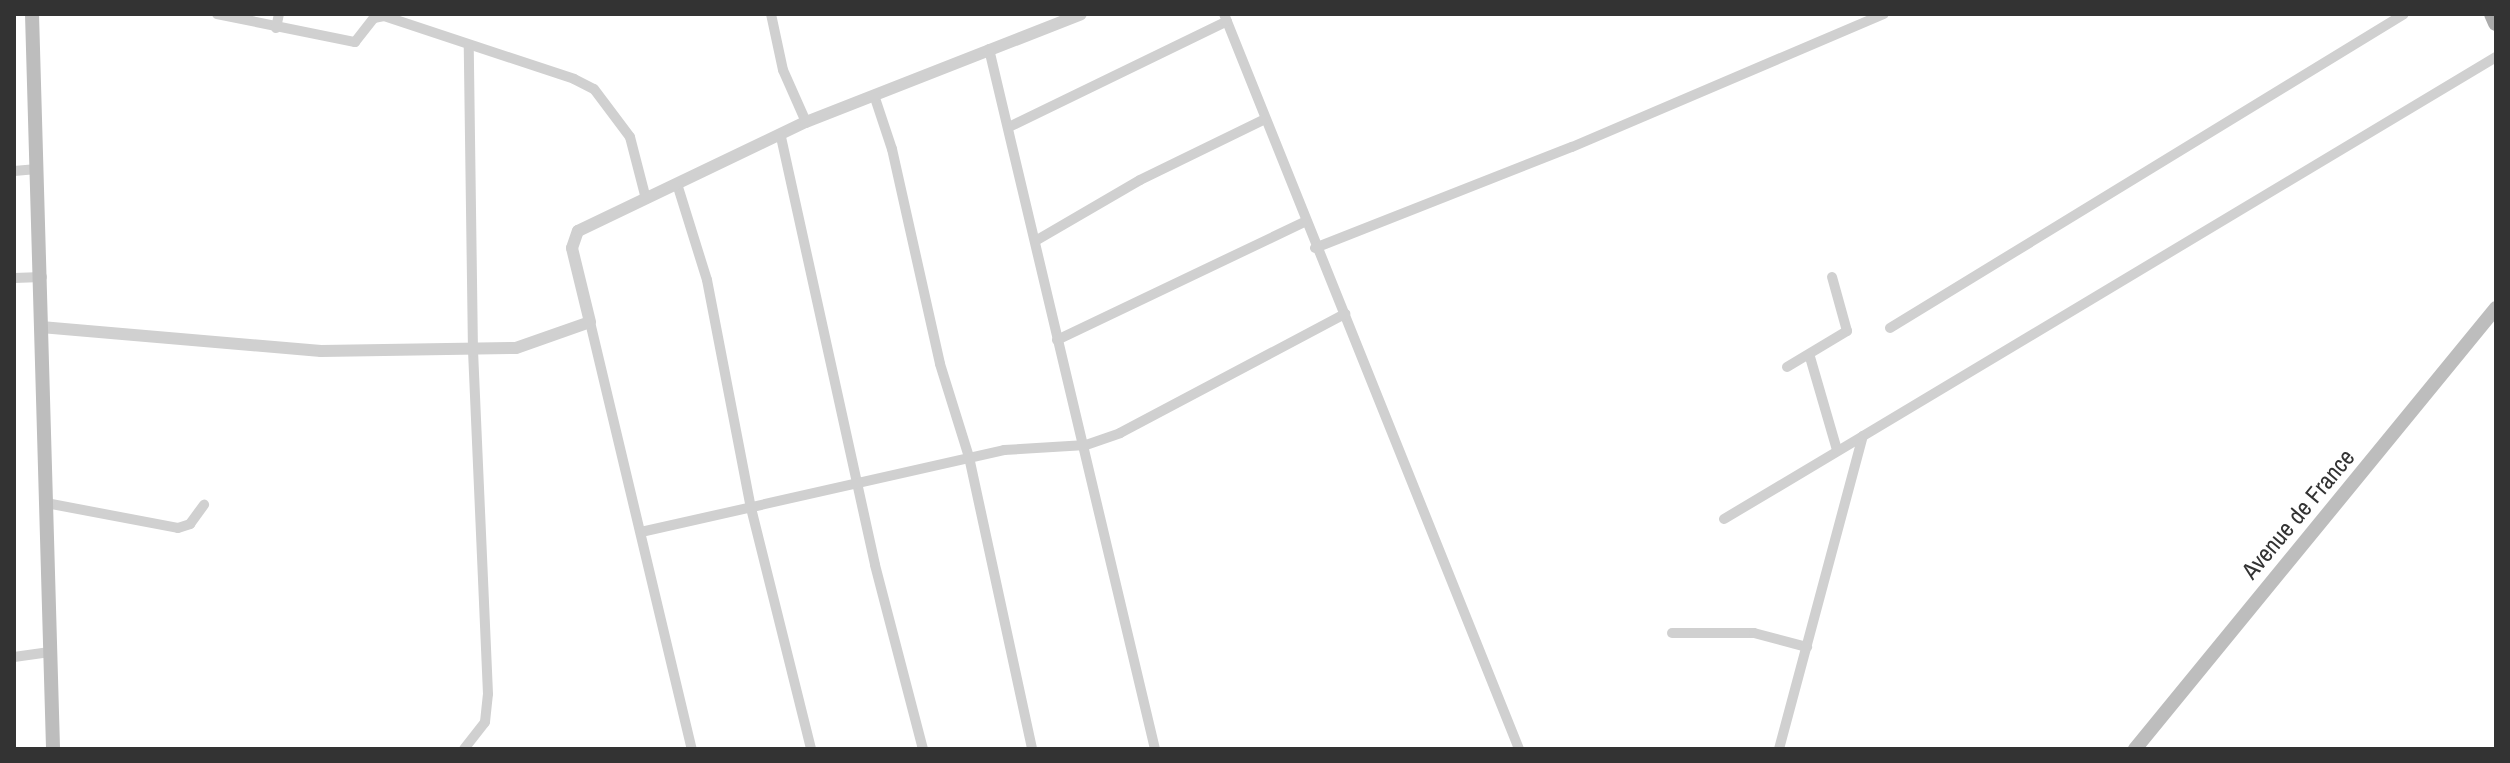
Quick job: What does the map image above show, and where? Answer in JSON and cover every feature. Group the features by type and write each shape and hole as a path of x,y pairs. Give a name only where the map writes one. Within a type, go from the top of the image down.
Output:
{"main road":[{"path":"32,14 42,277 53,749"},
{"path":"2492,14 2496,23"},
{"name":"Avenue de France","path":"2135,749 2496,308"}],"street":[{"path":"217,14 355,42 374,18 384,16 594,89 630,137 646,199"},
{"path":"276,28 279,14"},
{"path":"771,14 781,64 806,122"},
{"path":"692,749 573,239 589,225 678,187 806,122 1081,14"},
{"path":"1315,248 1572,147 1884,14"},
{"path":"1890,328 2404,14"},
{"path":"1011,126 1226,17 1263,120 1345,314 1519,749"},
{"path":"464,749 485,722 488,694 473,352 469,48"},
{"path":"989,49 1011,126 1057,340 1086,445 1155,749"},
{"path":"1724,519 2496,57"},
{"path":"874,95 892,149 940,364 969,457 1032,749"},
{"path":"1037,240 1135,182 1263,120"},
{"path":"781,137 860,484 875,565 923,749"},
{"path":"14,171 37,169"},
{"path":"678,187 707,280 751,508 811,749"},
{"path":"1057,340 1304,222"},
{"path":"14,278 42,277"},
{"path":"1787,367 1810,357 1848,328 1832,277"},
{"path":"641,532 969,457 1010,449 1086,445 1120,433 1345,314"},
{"path":"41,327 321,351 473,352 516,348 590,322"},
{"path":"1810,357 1837,450"},
{"path":"1779,749 1863,436"},
{"path":"46,503 178,528 190,524 204,505"},
{"path":"1672,633 1767,634 1807,647"},
{"path":"14,657 50,652"}]}
